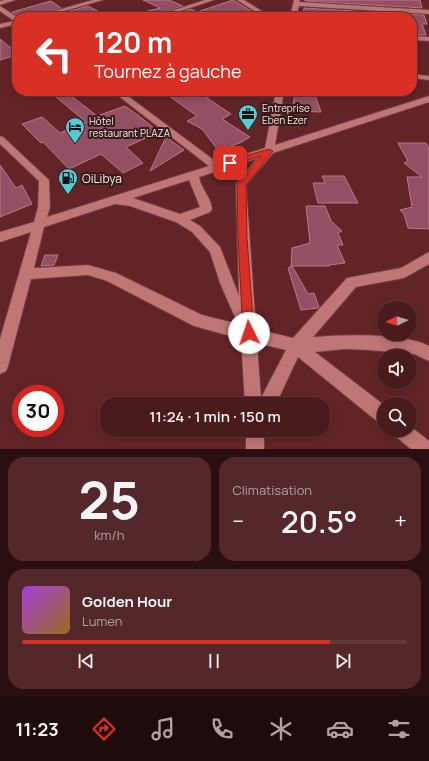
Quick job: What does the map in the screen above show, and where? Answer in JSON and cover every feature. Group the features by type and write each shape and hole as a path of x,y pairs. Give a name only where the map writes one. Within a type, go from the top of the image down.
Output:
{"street":[{"path":"0,3 12,0"},
{"path":"55,12 100,0"},
{"path":"171,12 203,1 211,0"},
{"path":"240,0 260,12"},
{"path":"295,12 296,2 429,12"},
{"path":"0,8 12,17"},
{"path":"0,26 12,22"},
{"path":"417,38 429,39"},
{"path":"417,77 429,78"},
{"path":"123,96 217,167"},
{"path":"253,397 241,184 269,151 279,96"},
{"path":"0,237 429,99"},
{"path":"0,139 44,180 44,207 38,224 0,366"},
{"path":"180,219 206,209 207,205 197,190 194,174"},
{"path":"112,201 131,202 180,219 196,229 216,250 226,283 249,333"},
{"path":"270,397 296,346 352,282 404,273 429,257"},
{"path":"25,274 88,270 111,277 199,321 296,346 345,342 369,343 416,347 429,354"},
{"path":"296,346 377,410"},
{"path":"255,437 255,449"},
{"path":"410,437 425,449"}],"building":[{"path":"143,0 169,0 183,6 166,12 145,12 160,8"},
{"path":"233,0 253,12 197,12"},
{"path":"420,0 422,8 305,1"},
{"path":"51,1 61,8 48,12 12,12"},
{"path":"88,6 99,12 66,12"},
{"path":"304,8 373,12 304,12"},
{"path":"191,9 197,12 182,12"},
{"path":"417,15 424,15 427,24 422,24 426,35 417,35"},
{"path":"0,39 12,49 12,56 0,60"},
{"path":"55,96 71,96 97,116 125,106 159,132 126,147 143,163 123,173 101,154 69,169 43,142 41,143 22,124 42,117 60,133 86,122"},
{"path":"169,96 211,96 207,98 231,114 222,119 250,137 240,143 218,150 202,129 187,121 197,116"},
{"path":"294,96 315,96 321,112 292,111"},
{"path":"166,137 184,150 150,171"},
{"path":"398,143 426,143 429,148 429,229 408,228 404,214 400,210 412,207 407,177 422,177 404,163 408,161"},
{"path":"0,165 16,188 22,185 32,204 0,217"},
{"path":"322,176 344,176 358,203 318,203 313,183 325,183"},
{"path":"306,206 325,206 331,221 342,231 338,233 343,245 337,245 345,263 329,266 291,266 292,248 310,243"},
{"path":"45,255 58,255 54,265 41,266"},
{"path":"292,266 308,294 314,293 319,307 318,308 301,310 288,268"}],"place":[{"name":"Entreprise Eben Ezer","path":"248,131"},
{"name":"Hôtel restaurant PLAZA","path":"75,144"},
{"name":"OiLibya","path":"68,195"}],"route":[{"path":"230,163 269,151 241,184 249,333"}]}
